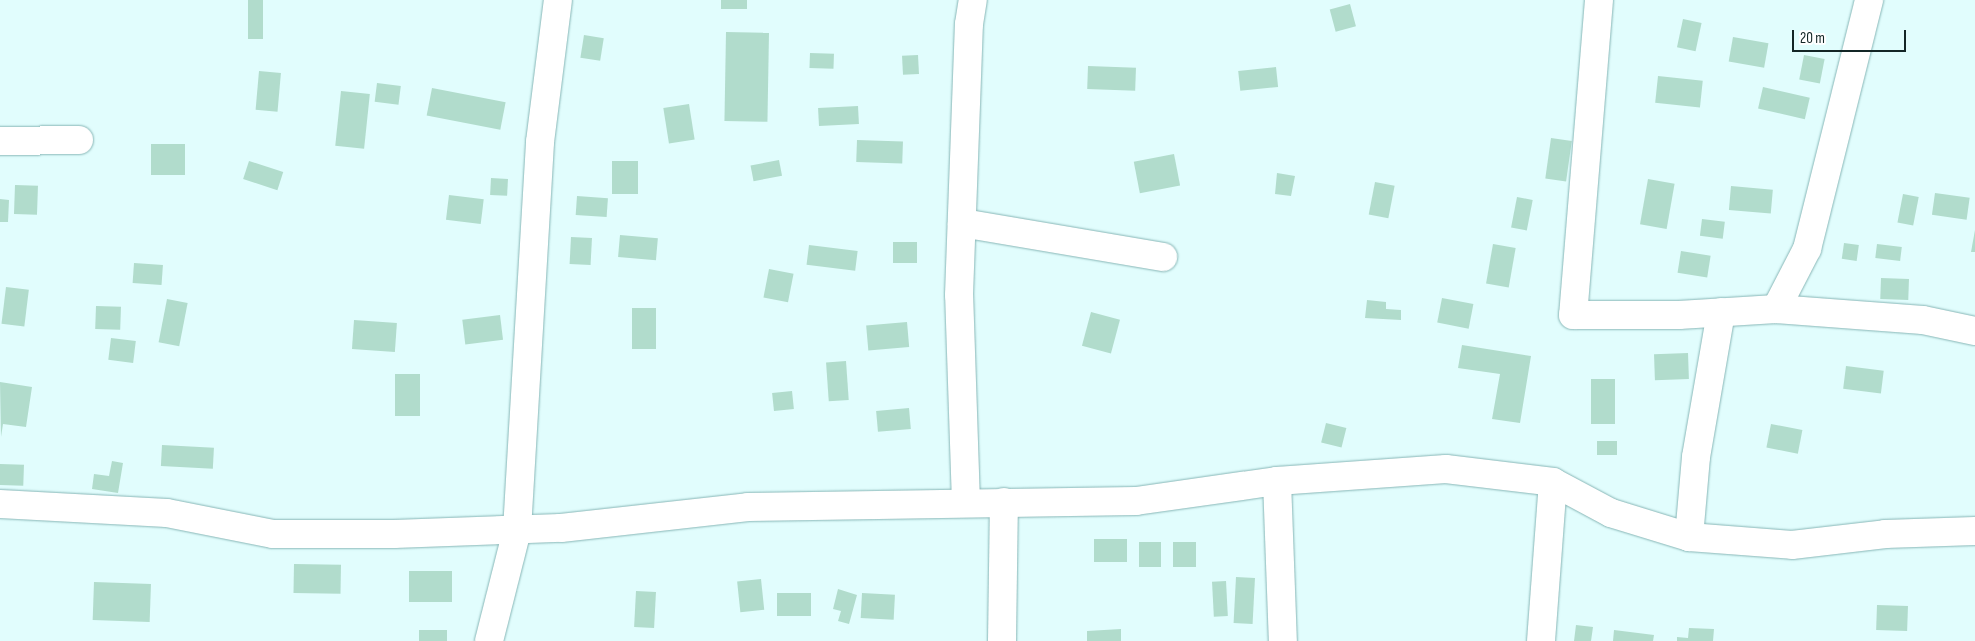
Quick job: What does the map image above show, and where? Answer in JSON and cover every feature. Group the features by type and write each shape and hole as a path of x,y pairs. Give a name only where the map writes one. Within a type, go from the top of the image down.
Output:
{"street":[{"path":"490,641 517,530 540,142 558,0"},
{"path":"966,503 958,295 969,24 973,0"},
{"path":"1599,0 1572,316 1776,309 1923,320 1975,331"},
{"path":"1776,309 1806,249 1869,0"},
{"path":"0,141 79,140"},
{"path":"962,223 1163,257"},
{"path":"1689,537 1696,457 1721,312"},
{"path":"0,504 167,513 273,534 517,530 561,528 748,507 1136,500 1277,481 1446,469 1553,482 1612,513 1689,537 1792,545 1885,534 1975,531"},
{"path":"1277,481 1283,641"},
{"path":"1541,641 1553,482"},
{"path":"1002,641 1004,502"}],"building":[{"path":"248,0 263,0 263,39 248,39"},
{"path":"721,0 747,0 747,9 721,9"},
{"path":"1350,4 1356,26 1336,32 1330,9"},
{"path":"1683,19 1702,23 1696,51 1677,47"},
{"path":"726,32 769,33 767,122 724,121"},
{"path":"584,35 604,38 600,61 580,58"},
{"path":"1733,37 1768,43 1764,68 1729,62"},
{"path":"810,53 834,54 833,69 809,68"},
{"path":"918,55 919,74 903,75 902,56"},
{"path":"1804,55 1825,59 1820,84 1799,80"},
{"path":"1088,66 1136,68 1135,91 1087,89"},
{"path":"1276,67 1278,87 1240,91 1238,71"},
{"path":"259,71 281,73 278,112 256,110"},
{"path":"1658,76 1703,81 1700,108 1655,103"},
{"path":"377,83 401,86 399,105 375,102"},
{"path":"1763,87 1810,98 1805,119 1758,108"},
{"path":"432,88 506,102 500,130 427,115"},
{"path":"341,91 370,94 364,149 335,146"},
{"path":"689,104 695,140 669,144 663,108"},
{"path":"858,106 859,124 819,126 818,108"},
{"path":"1551,138 1572,141 1566,182 1545,179"},
{"path":"857,140 903,142 902,164 856,162"},
{"path":"151,144 185,144 185,175 151,175"},
{"path":"1174,154 1180,185 1140,193 1134,162"},
{"path":"779,160 782,176 754,181 751,166"},
{"path":"249,161 283,172 277,190 243,179"},
{"path":"612,161 638,161 638,194 612,194"},
{"path":"1277,173 1295,176 1291,196 1275,194"},
{"path":"491,178 508,179 507,196 490,195"},
{"path":"1648,179 1675,184 1667,229 1640,224"},
{"path":"1375,182 1395,186 1388,218 1369,214"},
{"path":"15,185 38,186 37,215 14,214"},
{"path":"1731,186 1773,190 1771,214 1729,210"},
{"path":"1935,193 1970,198 1967,220 1932,215"},
{"path":"1903,194 1919,197 1913,226 1897,222"},
{"path":"449,195 484,199 481,224 446,220"},
{"path":"577,196 608,198 607,217 576,215"},
{"path":"1517,197 1533,200 1527,230 1511,227"},
{"path":"0,199 9,200 8,222 0,222"},
{"path":"1702,219 1725,222 1723,239 1700,236"},
{"path":"1975,230 1975,252 1971,252"},
{"path":"620,235 658,238 656,260 618,257"},
{"path":"571,237 592,238 591,265 570,264"},
{"path":"893,242 917,242 917,263 893,263"},
{"path":"1844,243 1859,245 1857,261 1842,259"},
{"path":"1493,244 1516,248 1509,287 1486,283"},
{"path":"1877,244 1902,247 1900,261 1875,258"},
{"path":"809,245 858,251 855,271 807,265"},
{"path":"1681,251 1711,256 1707,277 1678,273"},
{"path":"134,263 163,265 162,285 133,283"},
{"path":"769,269 794,274 788,302 763,297"},
{"path":"1881,278 1909,279 1908,300 1880,299"},
{"path":"6,287 29,290 24,327 1,324"},
{"path":"1442,298 1473,304 1469,329 1437,323"},
{"path":"167,299 188,303 179,346 159,342"},
{"path":"1367,300 1386,302 1386,309 1401,310 1401,320 1365,318"},
{"path":"96,306 121,307 120,330 95,329"},
{"path":"632,308 656,308 656,349 632,349"},
{"path":"1091,312 1120,320 1111,354 1082,346"},
{"path":"500,315 503,340 465,344 462,320"},
{"path":"354,320 397,323 395,352 352,349"},
{"path":"907,322 909,347 868,350 866,326"},
{"path":"111,338 136,341 133,363 108,360"},
{"path":"1462,345 1531,356 1520,423 1492,419 1500,374 1458,368"},
{"path":"1688,353 1689,379 1655,380 1654,354"},
{"path":"846,361 849,400 829,401 826,362"},
{"path":"1846,366 1884,371 1881,393 1843,389"},
{"path":"395,374 420,374 420,416 395,416"},
{"path":"1591,379 1615,379 1615,424 1591,424"},
{"path":"0,382 32,387 26,427 3,424 1,437"},
{"path":"792,391 794,409 774,411 772,393"},
{"path":"909,408 911,429 878,432 876,411"},
{"path":"1326,423 1346,428 1342,447 1321,442"},
{"path":"1771,424 1802,430 1798,454 1766,448"},
{"path":"1597,441 1617,441 1617,455 1597,455"},
{"path":"162,445 214,448 213,469 161,466"},
{"path":"112,461 123,463 118,493 92,489 94,474 109,476"},
{"path":"0,464 24,465 23,486 0,485"},
{"path":"1094,539 1127,539 1127,562 1094,562"},
{"path":"1139,542 1161,542 1161,567 1139,567"},
{"path":"1173,542 1196,542 1196,567 1173,567"},
{"path":"294,564 341,565 340,594 293,593"},
{"path":"409,571 452,571 452,602 409,602"},
{"path":"1236,577 1255,578 1253,624 1234,623"},
{"path":"761,579 764,610 740,612 737,582"},
{"path":"1226,581 1228,616 1214,617 1212,582"},
{"path":"94,582 151,584 150,622 93,620"},
{"path":"838,589 857,595 849,624 838,621 841,611 833,609"},
{"path":"636,591 656,592 654,628 634,627"},
{"path":"777,593 811,593 811,616 777,616"},
{"path":"862,593 895,595 894,620 861,618"},
{"path":"1877,605 1908,606 1907,631 1876,630"},
{"path":"1576,625 1593,627 1591,641 1574,641"},
{"path":"1689,628 1714,629 1713,641 1677,641 1677,637 1688,638"},
{"path":"1121,629 1121,641 1087,641 1087,631"},
{"path":"419,630 447,630 447,641 419,641"},
{"path":"1614,630 1654,635 1653,641 1613,641"}]}
